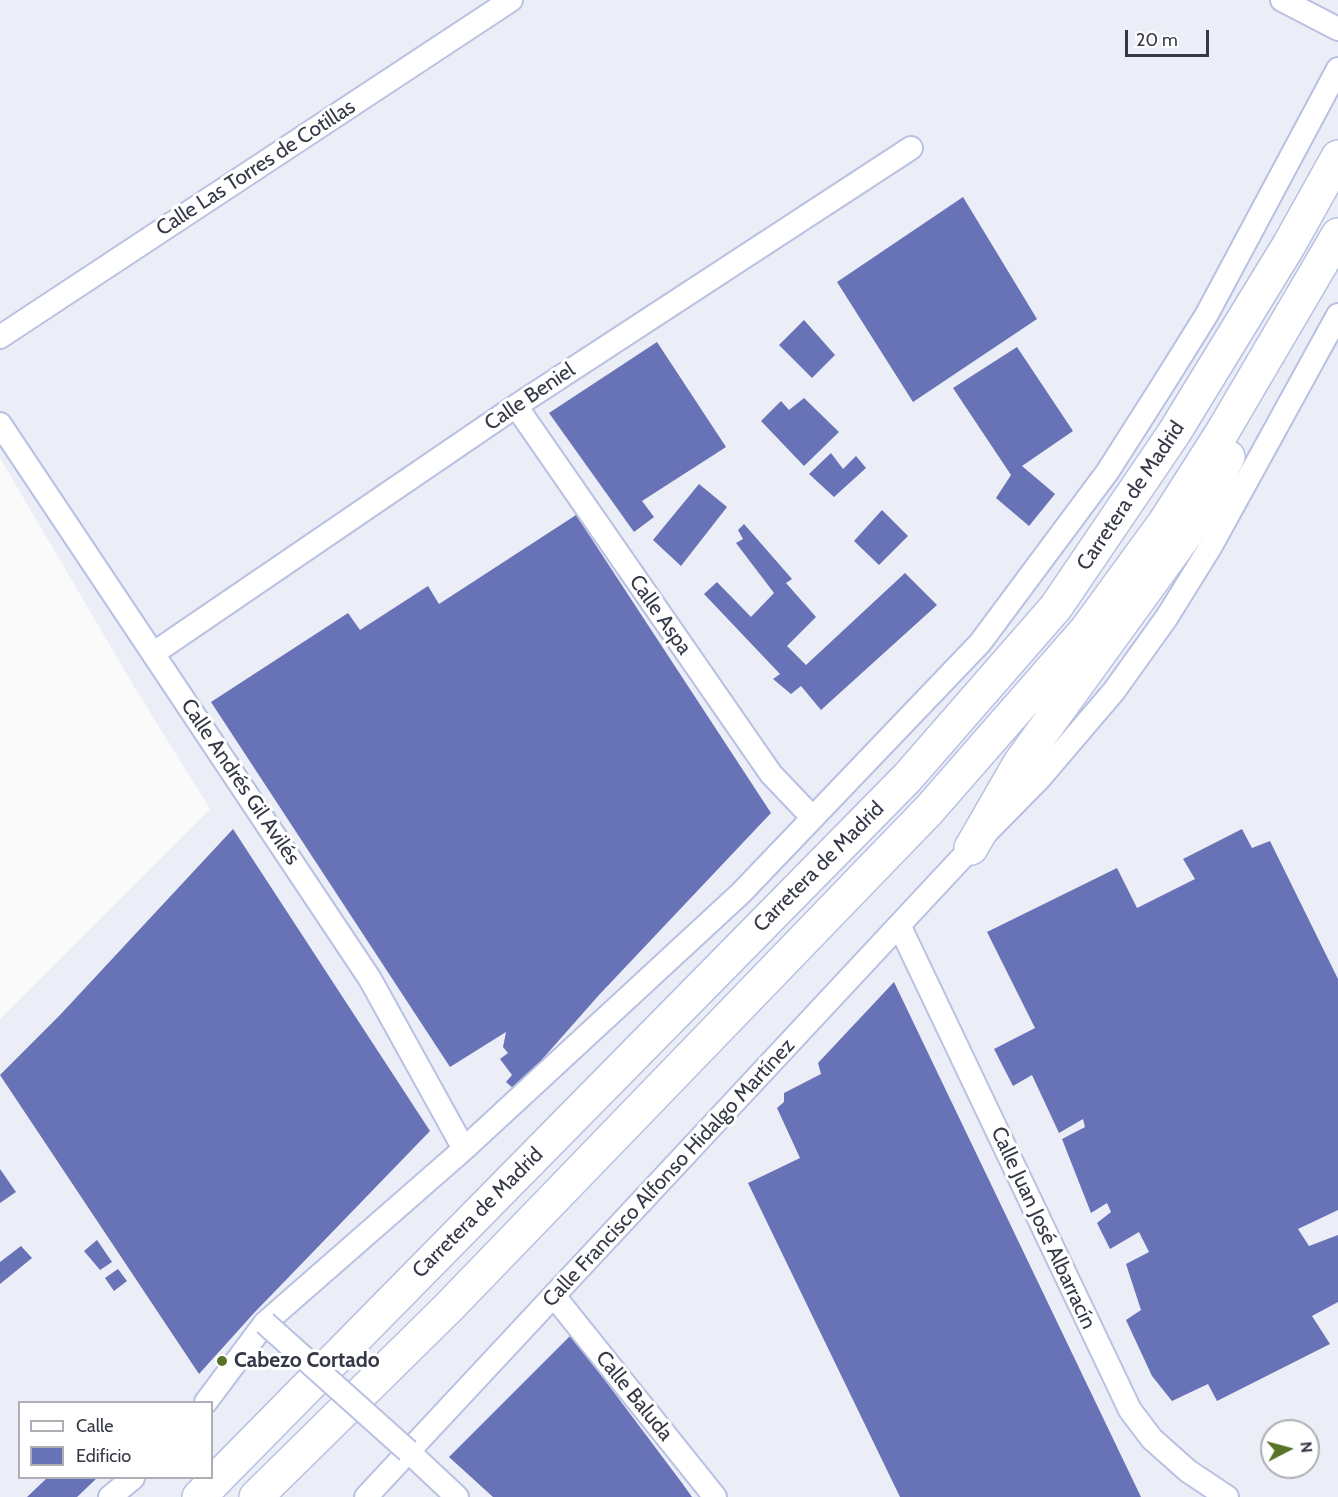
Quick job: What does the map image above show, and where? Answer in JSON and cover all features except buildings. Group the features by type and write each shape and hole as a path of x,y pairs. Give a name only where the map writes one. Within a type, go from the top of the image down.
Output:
{"main road":[{"name":"Carretera de Madrid","path":"199,1497 907,778 1056,607 1174,433 1289,245 1338,157"},
{"name":"Carretera de Madrid","path":"256,1497 448,1308 928,810 1087,629 1172,512 1223,431 1338,235"},
{"path":"971,848 1020,763 1198,516 1338,240"}],"street":[{"name":"Calle Las Torres de Cotillas","path":"0,337 511,0"},
{"path":"1282,0 1338,29"},
{"path":"207,1401 265,1323 464,1149 741,893 980,643 1108,471 1164,383 1207,314 1338,69"},
{"name":"Calle Beniel","path":"154,653 516,406 911,148"},
{"name":"Calle Francisco Alfonso Hidalgo Martínez","path":"366,1497 900,927 971,848 1039,779 1114,691 1167,617 1211,546 1338,315"},
{"name":"Calle Aspa","path":"516,406 771,774 812,818"},
{"name":"Calle Andrés Gil Avilés","path":"0,424 370,979 464,1149"},
{"name":"Calle Juan José Albarracín","path":"900,927 1130,1410 1152,1439 1188,1472 1227,1497"},
{"name":"Calle Baluda","path":"554,1296 715,1497"},
{"path":"265,1323 457,1497"},
{"path":"110,1497 132,1479"}],"shaded area":[{"path":"0,0 1338,0 1338,1497 0,1497 0,1019 210,809 135,688 0,458"}],"place":[{"name":"Cabezo Cortado","path":"222,1361"}]}
